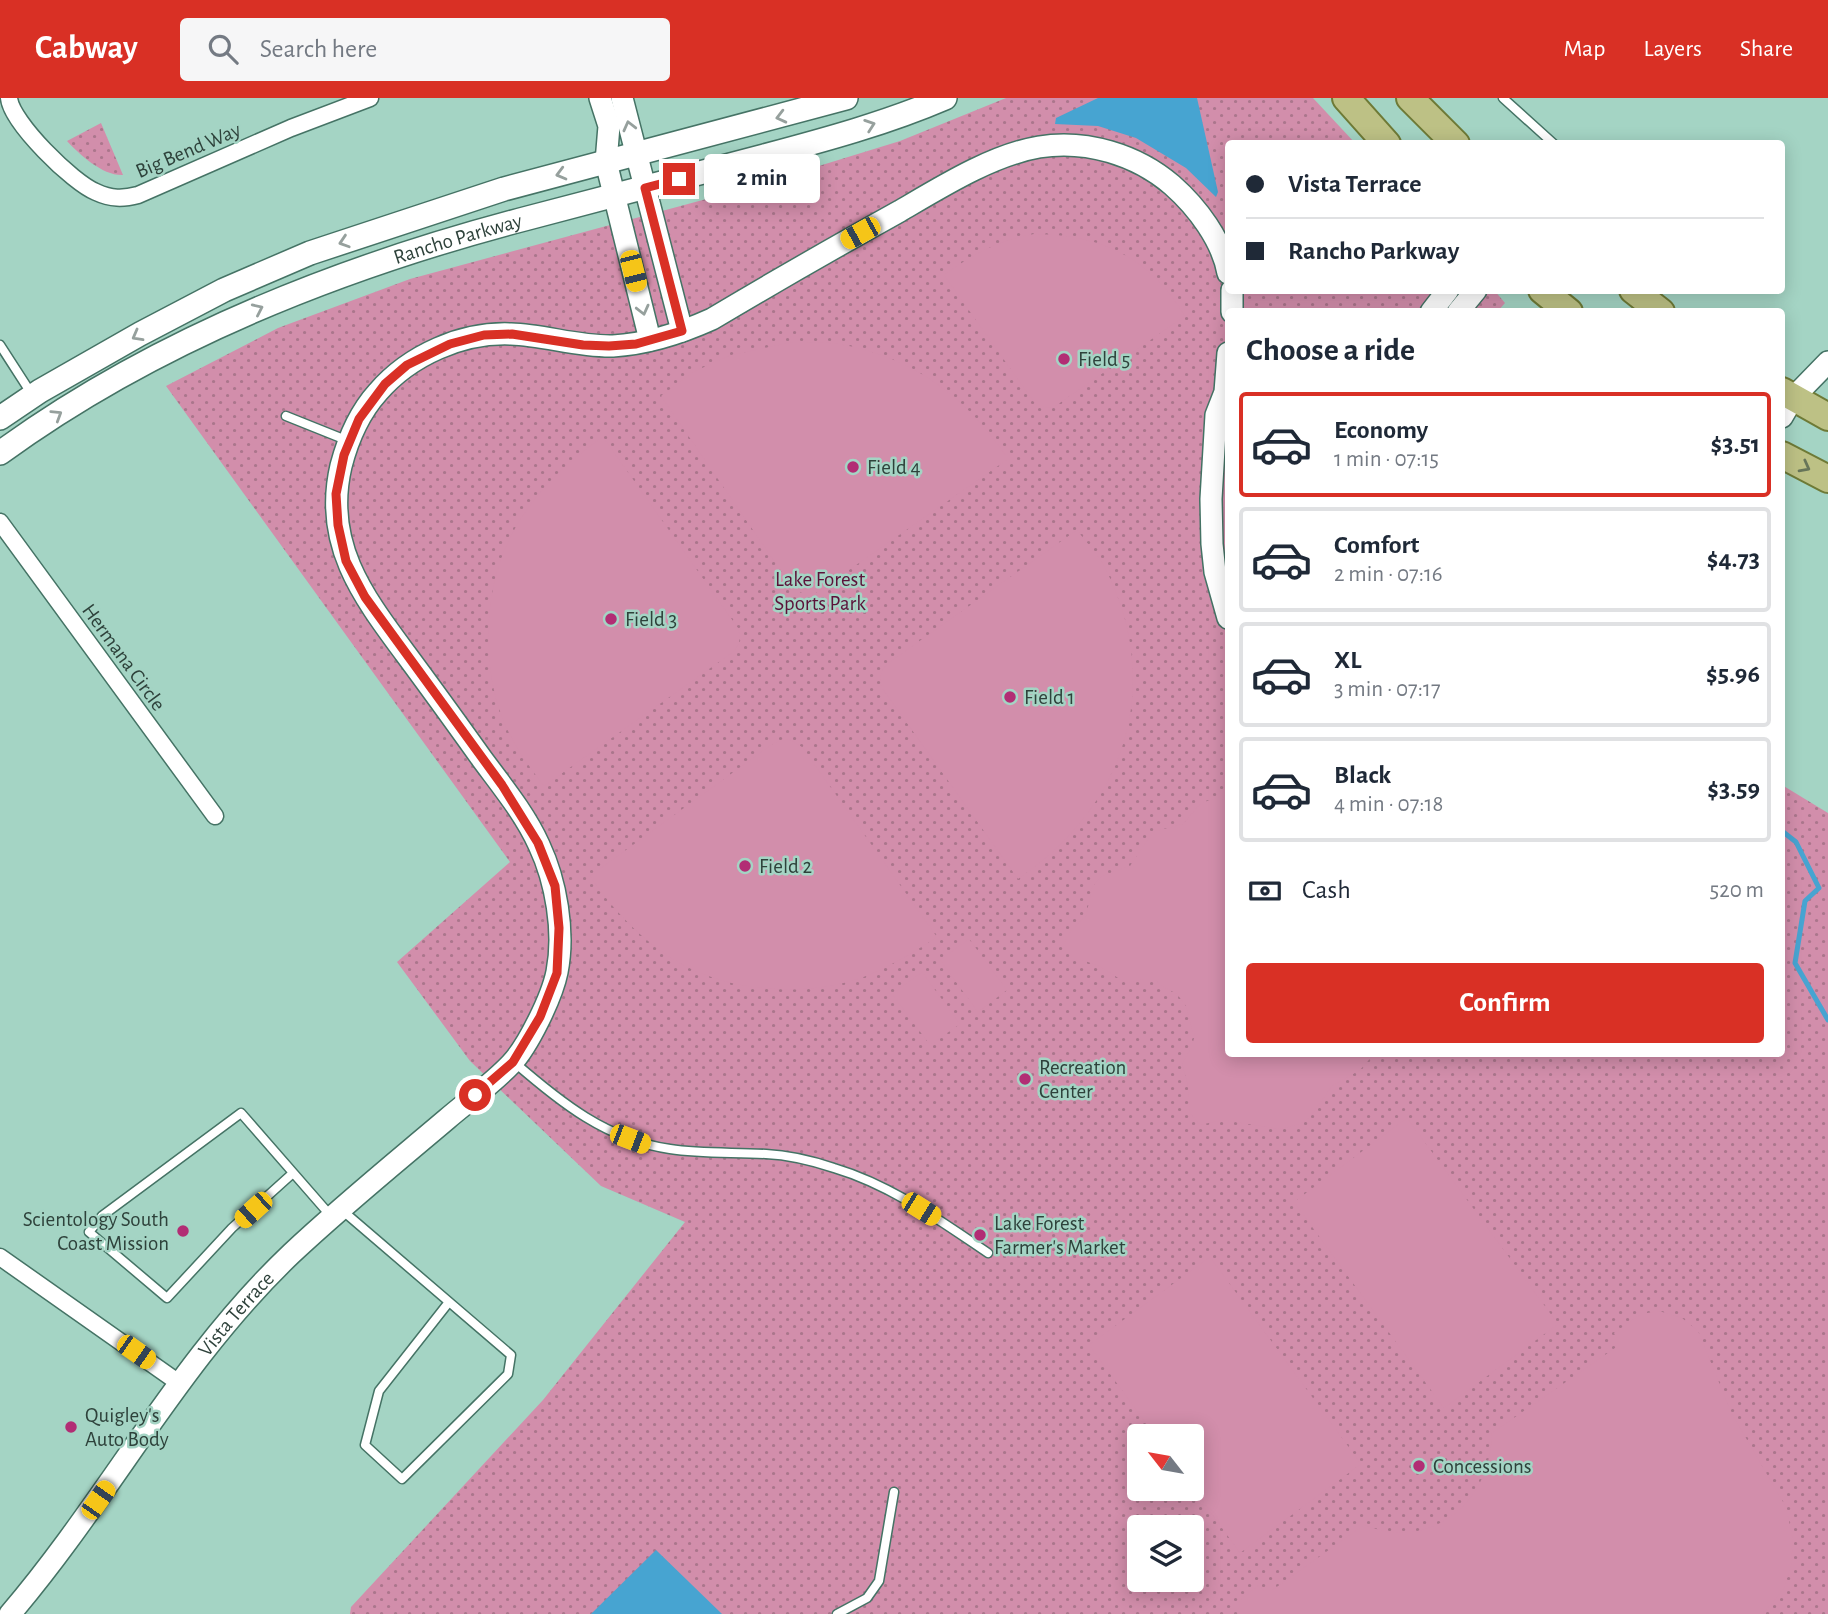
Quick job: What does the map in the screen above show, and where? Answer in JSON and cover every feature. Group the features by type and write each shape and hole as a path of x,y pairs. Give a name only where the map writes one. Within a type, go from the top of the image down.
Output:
{"main road":[{"name":"Rancho Parkway","path":"0,418 140,334 224,290 310,253 504,189 846,98"},
{"name":"Rancho Parkway","path":"0,453 62,412 152,360 296,292 414,250 824,140 944,98"},
{"path":"1346,98 1383,140"},
{"path":"1410,98 1452,140"},
{"path":"1547,294 1564,308"},
{"path":"1638,294 1656,308"},
{"path":"1785,402 1828,417"},
{"path":"1785,457 1828,479"}],"street":[{"name":"Big Bend Way","path":"9,102 35,139 80,182 92,191 122,199 138,195 291,128 370,98"},
{"path":"600,98 609,126 606,162 650,340"},
{"path":"622,98 682,331"},
{"name":"Vista Terrace","path":"10,1614 63,1549 179,1382 221,1327 251,1294 336,1213 513,1062 540,1017 557,973 559,928 555,886 538,843 502,785 365,597 346,561 338,525 336,494 349,441 367,405 385,384 407,365 450,344 484,335 512,334 583,345 609,346 636,344 682,331 712,319 925,197 987,165 1038,147 1081,146 1121,154 1156,172 1184,195 1212,231 1225,260"},
{"path":"1434,308 1445,294"},
{"path":"1461,308 1473,294"},
{"path":"1785,402 1828,362"},
{"path":"1225,392 1224,418 1211,499 1212,544 1225,609"},
{"name":"Hermana Circle","path":"0,522 215,816"},
{"path":"0,1257 179,1382"}],"lane":[{"path":"1503,98 1550,140"},
{"path":"0,345 33,396"},
{"path":"286,416 349,441"},
{"path":"513,1062 570,1109 617,1134 644,1144 669,1149 769,1154 834,1168 887,1188 988,1253"},
{"path":"293,1173 232,1228 167,1298 89,1232 102,1216 241,1113 293,1173 336,1213 449,1302 511,1355 508,1374 402,1479 365,1445 379,1391 449,1302"},
{"path":"837,1614 867,1598 879,1581 894,1492"}],"green space":[{"name":"Lake Forest Sports Park","path":"1006,98 1313,98 1352,140 1225,140 1225,294 1497,294 1505,303 1501,308 1225,308 1225,1057 1785,1057 1785,787 1828,813 1828,1614 350,1614 351,1607 543,1400 685,1222 601,1186 470,1061 397,962 510,862 166,386 278,328 410,279 751,187 900,141"},
{"path":"101,123 123,175 100,168 67,141"},
{"name":"Field 5","path":"1034,234 1081,239 1122,253 1156,278 1185,316 1054,407 1046,408 1034,402 944,275 987,249"},
{"name":"Field 4","path":"794,342 832,343 865,350 913,369 956,399 975,417 1008,459 816,593 802,593 792,587 661,396 693,372 731,355"},
{"name":"Field 3","path":"603,437 738,628 739,641 733,652 544,786 510,736 495,695 489,649 491,600 503,555 520,519 540,492 563,468"},
{"name":"Field 1","path":"1077,530 1103,564 1122,609 1131,653 1132,697 1125,739 1109,779 1086,816 1055,849 1018,879 882,688 881,675 887,664"},
{"name":"Field 2","path":"789,739 802,747 937,937 888,966 850,981 803,989 731,983 687,967 658,949 621,916 590,876 771,745"},
{"path":"1219,797 1225,800 1225,1057 1371,1057 1360,1070 1332,1086 1310,1117 1300,1124 1280,1129 1222,1120 1200,1125 1190,1113 1188,1086 1182,1063 1191,1049 1195,1035 1186,1006 1177,994 1160,985 1155,979 1126,983 1101,967 1080,959 1064,943 1072,929 1086,916 1092,888 1096,882 1102,876 1130,866 1150,836 1156,831 1183,824 1201,803"},
{"path":"969,939 1007,990 978,1012 940,960"},
{"path":"922,972 960,1024 930,1045 892,994"},
{"path":"1407,1118 1558,1324 1444,1408 1294,1202"},
{"path":"1210,1257 1361,1464 1240,1553 1203,1502 1204,1424 1147,1424 1089,1345"},
{"path":"1659,1311 1682,1318 1698,1331 1732,1414 1786,1507 1793,1540 1791,1566 1784,1588 1763,1614 1238,1614 1240,1600 1259,1585 1264,1591 1271,1591 1364,1525 1389,1532 1413,1532 1434,1526 1453,1515 1469,1500 1481,1480 1489,1458 1492,1433 1615,1348 1618,1341 1614,1333 1641,1314"}],"water":[{"path":"1098,98 1197,98 1218,192 1216,197 1186,168 1136,138 1098,126 1055,124 1056,118"},
{"path":"656,1550 722,1614 591,1614"}],"waterway":[{"path":"1785,833 1796,842 1819,888 1805,901 1795,963 1828,1020"}],"place":[{"name":"Field 5","path":"1064,359"},
{"name":"Field 4","path":"853,467"},
{"name":"Field 3","path":"611,619"},
{"name":"Field 1","path":"1010,697"},
{"name":"Field 2","path":"745,866"},
{"name":"Recreation Center","path":"1025,1079"},
{"name":"Scientology South Coast Mission","path":"183,1231"},
{"name":"Lake Forest Farmer's Market","path":"980,1235"},
{"name":"Quigley's Auto Body","path":"71,1427"},
{"name":"Concessions","path":"1419,1466"}],"route":[{"path":"475,1095 513,1062 540,1017 557,973 559,928 555,886 538,843 502,785 385,626 365,597 346,561 338,525 336,494 344,455 359,419 376,394 407,365 434,349 484,335 512,334 583,345 609,346 636,344 682,331 645,188 679,179"}]}
